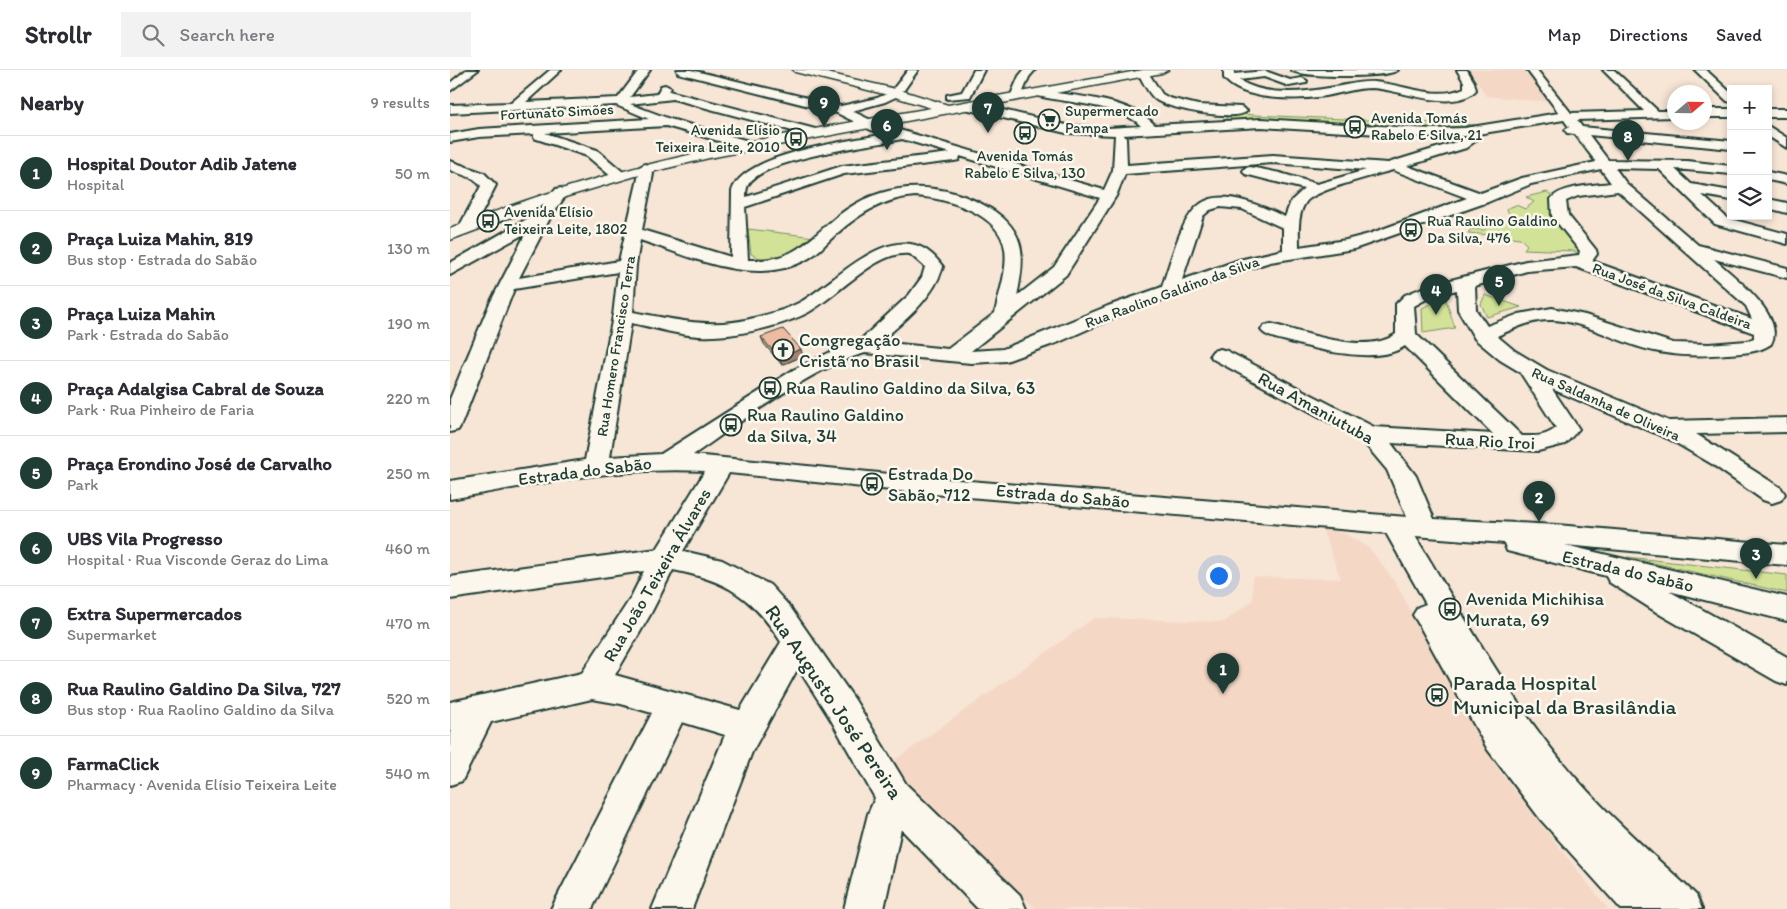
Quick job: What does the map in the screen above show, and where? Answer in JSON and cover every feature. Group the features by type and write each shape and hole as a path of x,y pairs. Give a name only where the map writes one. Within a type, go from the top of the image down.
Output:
{"main road":[{"path":"799,70 969,106 1162,70"},
{"path":"821,70 865,83"},
{"path":"898,91 929,94 969,106"},
{"path":"929,94 950,103"},
{"path":"450,235 561,192 645,168 747,145 866,124 950,103 1001,100"}],"street":[{"path":"450,87 473,70"},
{"path":"514,106 556,70"},
{"path":"621,101 645,70"},
{"path":"841,110 870,103 898,91 913,70"},
{"path":"950,103 966,95 979,70"},
{"path":"1016,97 1024,76 1030,70"},
{"path":"1296,70 1311,73 1383,72 1393,70"},
{"path":"1229,74 1243,87 1275,94 1311,94 1354,86 1375,85 1426,95 1461,94 1471,88 1462,70"},
{"path":"1482,334 1529,317 1552,314 1580,320 1654,345 1690,350 1757,344 1764,340 1765,330 1760,313 1753,303 1621,186 1532,70"},
{"path":"1608,70 1656,115"},
{"path":"1700,70 1727,95"},
{"path":"815,133 662,92 683,71 841,110 866,124 902,136 1109,196"},
{"path":"1144,73 1159,96 1184,106 1324,114"},
{"path":"1229,74 1265,74 1289,83 1319,80 1354,86"},
{"path":"739,85 751,78"},
{"path":"1319,80 1339,90"},
{"path":"1038,93 1128,113 1144,121 1151,130"},
{"path":"450,109 621,101 672,96"},
{"path":"621,101 626,107 666,122 747,145"},
{"path":"950,103 1024,128 1056,134 1120,138 1264,129 1439,133 1465,132 1505,126 1573,124 1727,145"},
{"path":"969,106 1037,123 1091,131 1151,130 1261,123 1472,139 1573,124 1667,114"},
{"path":"1712,113 1727,112"},
{"path":"1772,113 1787,113"},
{"path":"1452,120 1481,121 1505,126"},
{"name":"Fortunato Simões","path":"450,138 468,134 666,122"},
{"path":"1024,128 1037,123"},
{"path":"523,130 592,153 618,175"},
{"path":"1772,133 1787,144"},
{"path":"740,265 739,204 741,183 748,175 763,166 793,157 902,136"},
{"path":"953,355 1060,271 1109,196 1120,170 1120,138"},
{"path":"1291,254 1291,226 1297,203 1302,196 1317,189 1461,145 1472,139"},
{"path":"1772,149 1787,151"},
{"path":"739,204 842,170 897,162 972,155"},
{"path":"1120,170 1273,159 1391,166 1483,198"},
{"name":"Rua Raolino Galdino da Silva","path":"666,461 800,374 846,352 864,347 986,358 1006,355 1052,338 1115,310 1245,264 1348,245 1376,237 1527,181 1606,164 1662,164 1727,170"},
{"path":"1662,164 1723,222 1787,239"},
{"path":"450,165 479,176 489,185 468,227"},
{"path":"1185,165 1272,175 1317,189"},
{"path":"1772,167 1787,165"},
{"name":"Rua Homero Francisco Terra","path":"596,466 623,316 628,265 645,168"},
{"path":"1772,177 1787,180"},
{"path":"1517,444 1406,336 1405,304 1410,299 1436,289 1466,283 1526,266 1578,262 1585,259 1589,254 1560,216 1558,200 1575,192 1621,186"},
{"path":"1685,187 1727,195"},
{"path":"635,233 740,265 777,264 795,260 863,206 882,197 919,191 947,195 986,212 1006,228 1011,238 1014,249 1012,277 1004,314"},
{"path":"450,426 483,339 508,285 543,216 561,192"},
{"path":"1170,290 1191,228 1201,210 1209,205 1227,202 1241,204 1291,226"},
{"path":"1772,205 1787,208"},
{"path":"450,270 543,216"},
{"path":"623,316 690,329 729,329 752,324 802,308 874,256 885,251 908,248 924,255 934,266 928,284 917,297 864,347"},
{"path":"1691,248 1787,273"},
{"name":"Rua José da Silva Caldeira","path":"1578,262 1765,330"},
{"path":"508,285 628,265"},
{"name":"Rua Saldanha de Oliveira","path":"1466,283 1463,295 1470,318 1482,334 1530,371 1663,428 1722,458 1772,494"},
{"path":"1271,330 1337,346 1371,349 1394,346 1406,336"},
{"name":"Rua Amaniutuba","path":"1220,355 1369,434 1384,447 1407,479 1407,525"},
{"name":"Rua Rio Iroi","path":"1369,434 1517,444 1551,442 1568,429 1530,371"},
{"path":"1663,428 1787,425"},
{"name":"Estrada do Sabão","path":"450,490 596,466 666,461 721,464 910,484 1407,525 1468,532 1607,558 1656,577 1787,609"},
{"name":"Rua João Teixeira Álvares","path":"592,684 640,607 665,558 705,495 721,464"},
{"path":"1407,525 1416,564 1515,727 1539,760 1591,821 1682,909"},
{"path":"1407,525 1500,739 1554,808 1648,909"},
{"name":"Estrada do Sabão","path":"1607,558 1787,555"},
{"name":"Rua Augusto José Pereira","path":"450,588 665,558 712,567 760,594 780,615 838,702 893,796 1006,909"},
{"path":"1607,558 1671,607 1787,672"},
{"path":"672,909 738,745 797,642"},
{"path":"450,717 592,684 621,690 748,727"},
{"path":"571,909 673,706"},
{"path":"450,769 481,709"},
{"path":"864,909 886,814 893,796"}],"shaded area":[{"path":"1470,70 1528,70 1551,102 1486,96"},
{"path":"1321,526 1345,534 1370,549 1395,582 1500,772 1608,909 1036,909 888,765 1094,618 1224,622 1253,600 1252,577 1341,579"}],"green space":[{"path":"1224,113 1477,125 1430,128 1273,120 1228,120"},
{"path":"1547,192 1553,196 1552,201 1581,247 1583,257 1574,251 1524,249 1527,245 1520,238 1468,233 1471,229 1484,230 1489,226 1513,218 1506,209 1516,205 1525,209 1534,202 1526,197"},
{"path":"748,229 815,237 800,248 784,256 768,259 759,258 751,254"},
{"path":"1485,295 1521,307 1487,317 1481,304"},
{"path":"1445,297 1455,328 1423,333 1422,308"},
{"path":"1627,557 1787,575 1787,593"}],"building":[{"name":"Congregação Cristã no Brasil","path":"783,329 801,349 779,358 761,337"}],"place":[{"name":"Supermercado Pampa","path":"1049,120"},
{"name":"FarmaClick","path":"824,127"},
{"name":"Avenida Tomás Rabelo E Silva, 21","path":"1355,127"},
{"name":"Extra Supermercados","path":"988,133"},
{"name":"Avenida Tomás Rabelo E Silva, 130","path":"1025,133"},
{"name":"Avenida Elísio Teixeira Leite, 2010","path":"796,139"},
{"name":"UBS Vila Progresso","path":"887,150"},
{"name":"Rua Raulino Galdino Da Silva, 727","path":"1628,161"},
{"name":"Avenida Elísio Teixeira Leite, 1802","path":"488,221"},
{"name":"Rua Raulino Galdino Da Silva, 476","path":"1411,230"},
{"name":"Praça Erondino José de Carvalho","path":"1499,306"},
{"name":"Praça Adalgisa Cabral de Souza","path":"1436,315"},
{"name":"Congregação Cristã no Brasil","path":"783,350"},
{"name":"Rua Raulino Galdino da Silva, 63","path":"770,388"},
{"name":"Rua Raulino Galdino da Silva, 34","path":"731,425"},
{"name":"Estrada Do Sabão, 712","path":"872,484"},
{"name":"Praça Luiza Mahin, 819","path":"1539,522"},
{"name":"Praça Luiza Mahin","path":"1756,579"},
{"name":"Avenida Michihisa Murata, 69","path":"1450,609"},
{"name":"Hospital Doutor Adib Jatene","path":"1223,694"},
{"name":"Parada Hospital Municipal da Brasilândia","path":"1437,695"}]}
